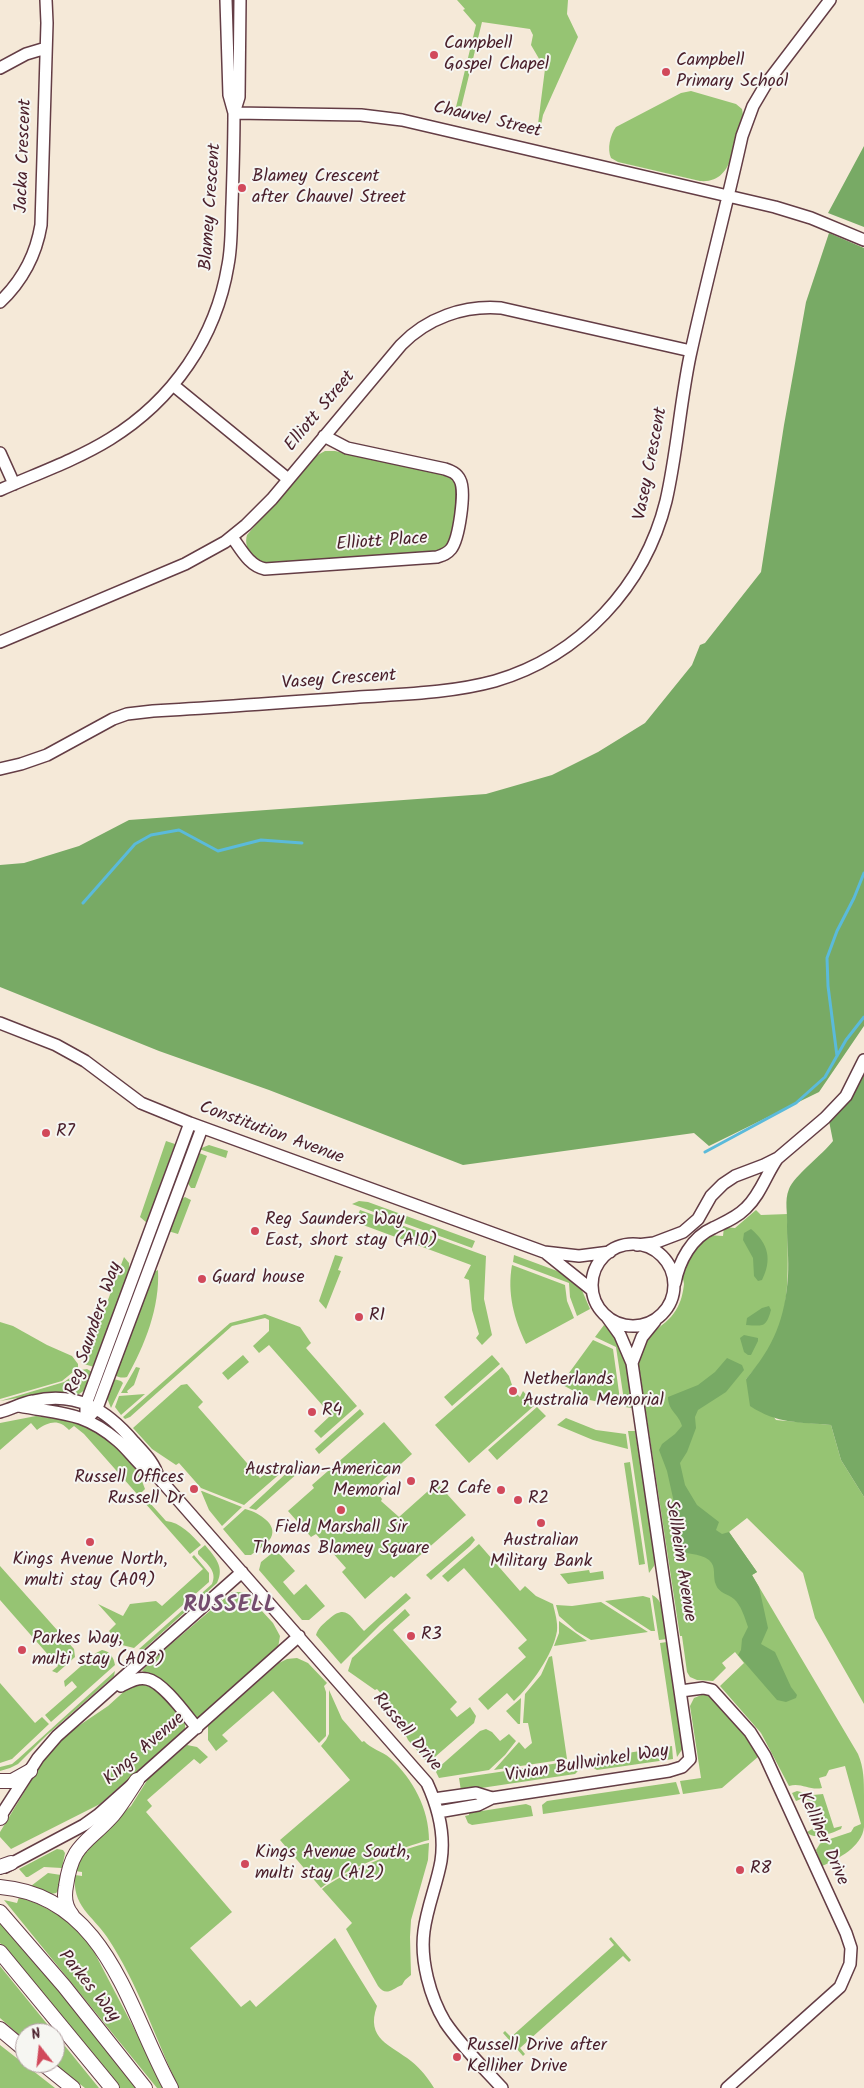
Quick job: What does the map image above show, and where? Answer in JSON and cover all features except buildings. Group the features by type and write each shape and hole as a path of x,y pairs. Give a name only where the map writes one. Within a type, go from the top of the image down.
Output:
{"main road":[{"path":"0,1781 16,1780 30,1771"},
{"path":"73,1916 67,1907 65,1896 71,1860 82,1844 116,1811 137,1780"},
{"path":"0,1887 38,1896 73,1916 85,1926 102,1948 171,2088"},
{"name":"Parkes Way","path":"0,1912 64,1986 145,2088"},
{"path":"0,1952 112,2088"},
{"path":"0,2029 15,2042"},
{"path":"54,2073 73,2088"}],"street":[{"name":"Jacka Crescent","path":"0,302 17,283 30,262 41,225 46,0"},
{"path":"228,0 240,3"},
{"name":"Blamey Crescent","path":"0,490 109,439 142,416 173,385 194,356 216,313 225,280 231,244 234,113 229,94 228,0"},
{"name":"Vasey Crescent","path":"0,769 42,757 74,741 98,725 127,714 452,689 507,677 552,656 584,633 610,609 630,583 650,547 659,526 666,498 691,351 742,136 753,106 766,84 830,0"},
{"name":"Blamey Crescent","path":"234,113 239,98 240,3"},
{"path":"228,41 240,40"},
{"path":"0,68 26,54 46,48"},
{"name":"Chauvel Street","path":"234,113 361,115 392,118 789,211 864,240"},
{"name":"Elliott Street","path":"0,642 200,557 232,537 260,511 410,336 436,320 465,310 482,308 507,309 691,351"},
{"path":"173,385 288,479"},
{"name":"Elliott Place","path":"232,537 252,563 265,569 437,556 449,552 456,539 463,492 461,482 455,474 444,469 347,448 324,436"},
{"path":"0,453 14,484"},
{"name":"Constitution Avenue","path":"0,1023 56,1044 85,1061 141,1103 190,1124 544,1252 574,1256 593,1256 610,1252"},
{"path":"778,1158 747,1207 733,1218 707,1231 695,1240 680,1266 670,1302 659,1317 648,1323 636,1326 624,1325 607,1317 596,1302 592,1290 597,1266 610,1252 621,1246 658,1242 688,1229 698,1219 711,1196 722,1184 734,1176 764,1166 778,1158 825,1118 846,1096 864,1060"},
{"name":"Reg Saunders Way","path":"86,1420 152,1261 190,1124"},
{"name":"Reg Saunders Way","path":"92,1406 139,1257 202,1128"},
{"path":"637,1245 652,1249 662,1256 672,1272 674,1286"},
{"name":"Constitution Avenue","path":"544,1252 592,1290"},
{"path":"139,1257 152,1261"},
{"name":"Sellheim Avenue","path":"607,1317 620,1335 632,1363 690,1754 686,1764"},
{"name":"Sellheim Avenue","path":"632,1363 642,1337 659,1317"},
{"name":"Russell Drive","path":"0,1412 33,1400 68,1400 92,1406 108,1414 124,1429 148,1457 158,1477"},
{"name":"Russell Drive","path":"19,1406 61,1412 86,1420 116,1439 145,1470 158,1477 427,1783 434,1799 441,1827 441,1860 424,1931 423,1948 426,1972 445,2021 502,2088"},
{"path":"0,1817 30,1771 57,1736 242,1572"},
{"name":"Kings Avenue","path":"4,1867 84,1825 197,1728 299,1636"},
{"path":"107,1692 133,1680 145,1679 153,1681 161,1687 197,1728"},
{"name":"Kelliher Drive","path":"681,1691 703,1688 712,1690 758,1743 846,1933 851,1952 849,1969 840,1987 727,2088"},
{"name":"Vivian Bullwinkel Way","path":"438,1812 478,1806 492,1798 665,1772 686,1764"},
{"name":"Vivian Bullwinkel Way","path":"434,1799 476,1793 492,1798"}],"green space":[{"path":"457,0 568,0 567,14 578,37 543,115 541,125 538,124 545,69 531,45 533,35 530,29 482,22 461,108 456,107 476,25"},
{"path":"691,91 736,104 742,109 743,115 731,158 727,168 720,175 712,180 700,181 618,162 611,158 610,142 616,127 681,93"},
{"path":"864,146 864,227 828,213"},
{"path":"829,233 864,248 864,1026 819,1092 709,1146 694,1133 463,1165 269,1090 159,1051 0,987 0,865 24,863 79,846 129,820 486,794 552,775 598,752 645,723 692,665 700,645 705,643 761,572 806,302"},
{"path":"325,451 335,451 452,478 456,483 458,495 452,537 446,547 439,551 267,564 254,557 248,550 247,535 314,457"},
{"path":"864,1072 864,1497 841,1460 831,1425 789,1421 760,1412 750,1406 746,1379 771,1343 784,1306 788,1276 786,1203 789,1189 797,1178 833,1141 829,1121"},
{"path":"166,1141 175,1144 147,1223 140,1217"},
{"path":"209,1145 228,1151 226,1158 199,1149"},
{"path":"197,1152 207,1156 195,1188 191,1188 187,1182"},
{"path":"185,1197 191,1200 178,1234 168,1231 180,1200"},
{"path":"359,1201 368,1202 475,1241 472,1248 352,1204"},
{"path":"360,1210 486,1256 484,1299 492,1335 482,1345 476,1338 479,1334 472,1310 469,1280 464,1278 471,1265 355,1222"},
{"path":"756,1210 761,1215 788,1214 788,1277 781,1324 775,1339 762,1360 746,1379 776,1420 831,1425 841,1460 864,1497 864,1704 815,1618 803,1573 747,1518 729,1532 757,1572 752,1575 858,1754 861,1764 864,1790 864,1827 862,1834 859,1841 848,1851 822,1866 816,1850 821,1842 851,1832 854,1827 861,1824 845,1766 829,1770 826,1776 819,1778 822,1788 798,1785 789,1786 761,1733 720,1686 744,1663 735,1652 722,1663 726,1668 713,1681 697,1680 690,1677 687,1672 638,1360 644,1343 671,1317 678,1307 684,1287 683,1267 692,1252 708,1235 723,1236 724,1227 735,1228"},
{"path":"751,1229 762,1240 768,1259 762,1280 758,1281 754,1276 753,1258 743,1240 744,1233"},
{"path":"335,1255 343,1257 338,1270 341,1271 326,1309 319,1301"},
{"path":"514,1255 568,1275 581,1288 590,1309 577,1316 570,1297 569,1283 513,1262"},
{"path":"124,1257 129,1263 129,1272 94,1367 84,1364"},
{"path":"512,1265 565,1285 567,1301 574,1318 526,1344 518,1325 511,1296"},
{"path":"158,1270 157,1298 145,1339 127,1377 118,1377 115,1375 154,1272"},
{"path":"769,1306 771,1310 763,1325 746,1325 747,1318 762,1308"},
{"path":"265,1314 300,1327 311,1343 306,1348 357,1406 321,1438 314,1431 331,1415 269,1345 259,1353 253,1346 269,1331 269,1320 265,1318 232,1326 130,1417 125,1419 123,1417 230,1323"},
{"path":"0,1322 13,1326 47,1345 72,1356 78,1364 78,1368 62,1381 0,1399"},
{"path":"604,1325 612,1332 623,1351 632,1408 625,1407 616,1347 595,1337"},
{"path":"744,1335 758,1338 751,1355 744,1352 740,1338"},
{"path":"593,1340 613,1349 621,1407 590,1400 561,1384"},
{"path":"243,1355 249,1362 228,1380 222,1373"},
{"path":"492,1355 500,1364 452,1406 444,1397"},
{"path":"727,1358 742,1365 744,1370 726,1392 698,1410 695,1417 696,1428 687,1452 680,1463 685,1485 697,1505 719,1522 716,1530 722,1534 729,1532 757,1572 752,1575 759,1587 768,1628 761,1644 775,1652 791,1687 797,1695 796,1698 786,1702 777,1700 738,1655 741,1650 742,1639 748,1627 736,1602 732,1597 717,1588 714,1569 709,1560 677,1548 675,1507 667,1471 659,1450 662,1444 682,1426 668,1402 668,1397 698,1385 715,1372"},
{"path":"136,1367 140,1368 134,1385 127,1391 128,1393 121,1393"},
{"path":"502,1367 509,1376 512,1385 509,1388 509,1393 517,1394 520,1397 523,1391 535,1405 469,1463 435,1425"},
{"path":"87,1369 92,1372 85,1390 79,1394 48,1393 0,1401 64,1382 81,1370"},
{"path":"114,1379 123,1383 111,1408 107,1398"},
{"path":"187,1384 203,1402 198,1407 260,1478 277,1464 283,1471 244,1505 201,1488 179,1463 176,1465 152,1449 133,1428 181,1385"},
{"path":"145,1394 121,1415 115,1407 119,1396"},
{"path":"537,1407 546,1416 497,1460 488,1450"},
{"path":"360,1409 364,1414 319,1454 315,1449"},
{"path":"36,1416 78,1422 110,1440 137,1468 145,1489 141,1493 166,1521 181,1526 201,1545 190,1554 84,1434 74,1426 69,1430 65,1426 54,1422 37,1430 31,1423 0,1450 0,1423"},
{"path":"566,1418 596,1430 626,1434 628,1449 593,1440 557,1425"},
{"name":"Field Marshall Sir Thomas Blamey Square","path":"384,1422 412,1454 374,1488 382,1499 381,1501 399,1517 437,1483 466,1515 394,1578 391,1576 365,1599 342,1572 346,1568 316,1534 311,1537 288,1511 314,1488 312,1485"},
{"path":"628,1431 635,1431 655,1558 654,1566 649,1573"},
{"path":"630,1462 645,1564 639,1565 624,1463"},
{"path":"294,1466 299,1472 256,1510 249,1508"},
{"path":"201,1491 242,1507 222,1526 209,1510"},
{"path":"245,1509 264,1518 272,1530 269,1541 251,1555 245,1555 223,1529"},
{"path":"472,1536 475,1540 470,1546 431,1580 426,1575"},
{"path":"479,1544 520,1591 525,1586 536,1596 553,1604 557,1624 555,1640 551,1650 527,1687 514,1701 507,1693 488,1710 478,1699 526,1657 518,1648 527,1640 464,1568 448,1582 442,1576"},
{"path":"205,1545 218,1562 220,1572 217,1583 143,1650 139,1649 212,1584 212,1571 198,1554 198,1551"},
{"path":"276,1550 295,1571 283,1582 294,1595 306,1584 325,1606 309,1620 302,1620 259,1570 261,1562"},
{"path":"194,1555 209,1573 209,1582 134,1648 122,1645 109,1631 116,1624 98,1604 123,1616 130,1604 156,1601 162,1606 203,1569 192,1557"},
{"path":"0,1566 74,1649 75,1657 57,1673 52,1671 58,1666 0,1600"},
{"path":"589,1570 590,1573 603,1571 604,1579 568,1584 560,1574"},
{"path":"232,1592 242,1592 248,1596 273,1623 280,1636 278,1648 197,1720 155,1676 142,1671"},
{"path":"406,1593 411,1598 380,1625 341,1664 316,1635 323,1624 340,1612 345,1612 352,1617 364,1631"},
{"path":"652,1595 660,1602 667,1639 659,1640"},
{"path":"643,1596 650,1598 655,1631 651,1631 605,1601"},
{"path":"601,1602 648,1632 591,1640 576,1631 559,1616 556,1605 572,1606"},
{"path":"405,1609 410,1615 393,1630 457,1702 450,1709 457,1717 470,1707 476,1716 474,1723 428,1763 408,1740 397,1716 399,1714 377,1689 375,1690 348,1671 352,1658"},
{"path":"559,1621 587,1641 554,1646 559,1633"},
{"path":"667,1642 683,1748 677,1757 660,1643"},
{"path":"102,1650 111,1655 115,1665 51,1722 45,1715 77,1687 72,1681 65,1687 64,1681"},
{"path":"552,1656 567,1759 494,1770 519,1742 525,1749 532,1743 528,1723 523,1723 525,1694 541,1675 549,1657"},
{"path":"297,1658 308,1663 327,1683 324,1686 326,1692 326,1736 319,1743 273,1691 222,1735 228,1741 216,1751 208,1740 208,1726 279,1663 287,1659"},
{"path":"115,1671 114,1676 47,1735 18,1764 0,1771 0,1767 12,1764 18,1759"},
{"path":"141,1682 157,1689 185,1722 185,1730 100,1804 11,1849 0,1837 0,1832 40,1766 55,1746 71,1731 108,1706 129,1687"},
{"path":"0,1683 35,1723 42,1717 49,1724 12,1759 0,1763"},
{"path":"329,1690 342,1719 362,1742 364,1741 390,1758 406,1775 423,1806 429,1840 373,1860 321,1888 280,1840 350,1780 321,1746 329,1734"},
{"path":"704,1694 711,1696 743,1733 759,1756 722,1788 683,1794 680,1781 701,1778 690,1706 694,1698"},
{"path":"521,1698 520,1724 518,1724 506,1711"},
{"path":"486,1729 492,1732 500,1741 509,1734 516,1741 489,1770 439,1778 436,1772 438,1768 480,1731"},
{"path":"187,1745 197,1747 208,1757 200,1764 194,1759 147,1800 152,1806 146,1812 232,1912 190,1948 241,2007 250,2000 256,2007 335,1938 377,2006 374,2026 377,2034 388,2045 418,2067 434,2088 179,2088 128,1973 107,1937 80,1902 75,1886 75,1875 82,1876 82,1872 75,1871 83,1851 87,1852 97,1837 131,1806 148,1779"},
{"path":"672,1746 673,1759 597,1770 590,1766 589,1759"},
{"path":"579,1760 579,1770 575,1774 461,1791 459,1778"},
{"path":"676,1782 680,1794 543,1814 542,1805 547,1801"},
{"path":"797,1791 813,1795 823,1794 834,1828 842,1826 841,1829 818,1836 810,1835 807,1832 819,1825 806,1797 796,1801 792,1793"},
{"path":"526,1804 531,1806 533,1816 472,1825 468,1823 465,1816 469,1815 469,1813"},
{"path":"429,1843 428,1860 411,1920 411,1975 402,1985 386,1992 378,1986 346,1929 352,1923 322,1889 343,1876 373,1862"},
{"path":"57,1849 63,1850 65,1853 62,1868 44,1867 28,1877 19,1869"},
{"path":"48,1873 61,1875 59,1890 56,1893 51,1894 31,1886"},
{"path":"19,1897 38,1904 66,1919 91,1946 165,2088 157,2088 4,1900 17,1903"},
{"path":"0,1920 137,2088 118,2088 0,1943"},
{"path":"611,1937 631,1960 629,1962 623,1956 520,2048 525,2054 523,2056 503,2033 505,2031 511,2037 614,1945 609,1939"},
{"path":"0,1966 46,2023 15,2023 15,2031 0,2018"},
{"path":"0,2045 15,2057 15,2073 36,2073 55,2088 0,2088"},
{"path":"65,2046 99,2088 85,2088 65,2072"}],"waterway":[{"path":"83,903 135,844 151,835 179,830 218,851 261,840 302,843"},
{"path":"837,1056 828,986 827,958 837,931 864,873"},
{"path":"705,1152 796,1103 825,1077 846,1040 864,1017"}],"place":[{"name":"Campbell Gospel Chapel","path":"434,55"},
{"name":"Campbell Primary School","path":"666,72"},
{"name":"Blamey Crescent after Chauvel Street","path":"242,188"},
{"name":"R7","path":"46,1133"},
{"name":"Reg Saunders Way East, short stay (A10)","path":"255,1231"},
{"name":"Guard house","path":"202,1279"},
{"name":"R1","path":"359,1317"},
{"name":"Netherlands Australia Memorial","path":"513,1391"},
{"name":"R4","path":"312,1412"},
{"name":"Australian–American Memorial","path":"411,1481"},
{"name":"Russell Offices Russell Dr","path":"194,1489"},
{"name":"R2 Cafe","path":"501,1490"},
{"name":"R2","path":"518,1500"},
{"name":"Field Marshall Sir Thomas Blamey Square","path":"341,1510"},
{"name":"Australian Military Bank","path":"541,1523"},
{"name":"Kings Avenue North, multi stay (A09)","path":"90,1542"},
{"name":"R3","path":"411,1636"},
{"name":"Parkes Way, multi stay (A08)","path":"22,1650"},
{"name":"Kings Avenue South, multi stay (A12)","path":"245,1864"},
{"name":"R8","path":"740,1870"},
{"name":"Russell Drive after Kelliher Drive","path":"457,2057"}],"district":[{"name":"RUSSELL","path":"230,1607"}]}
